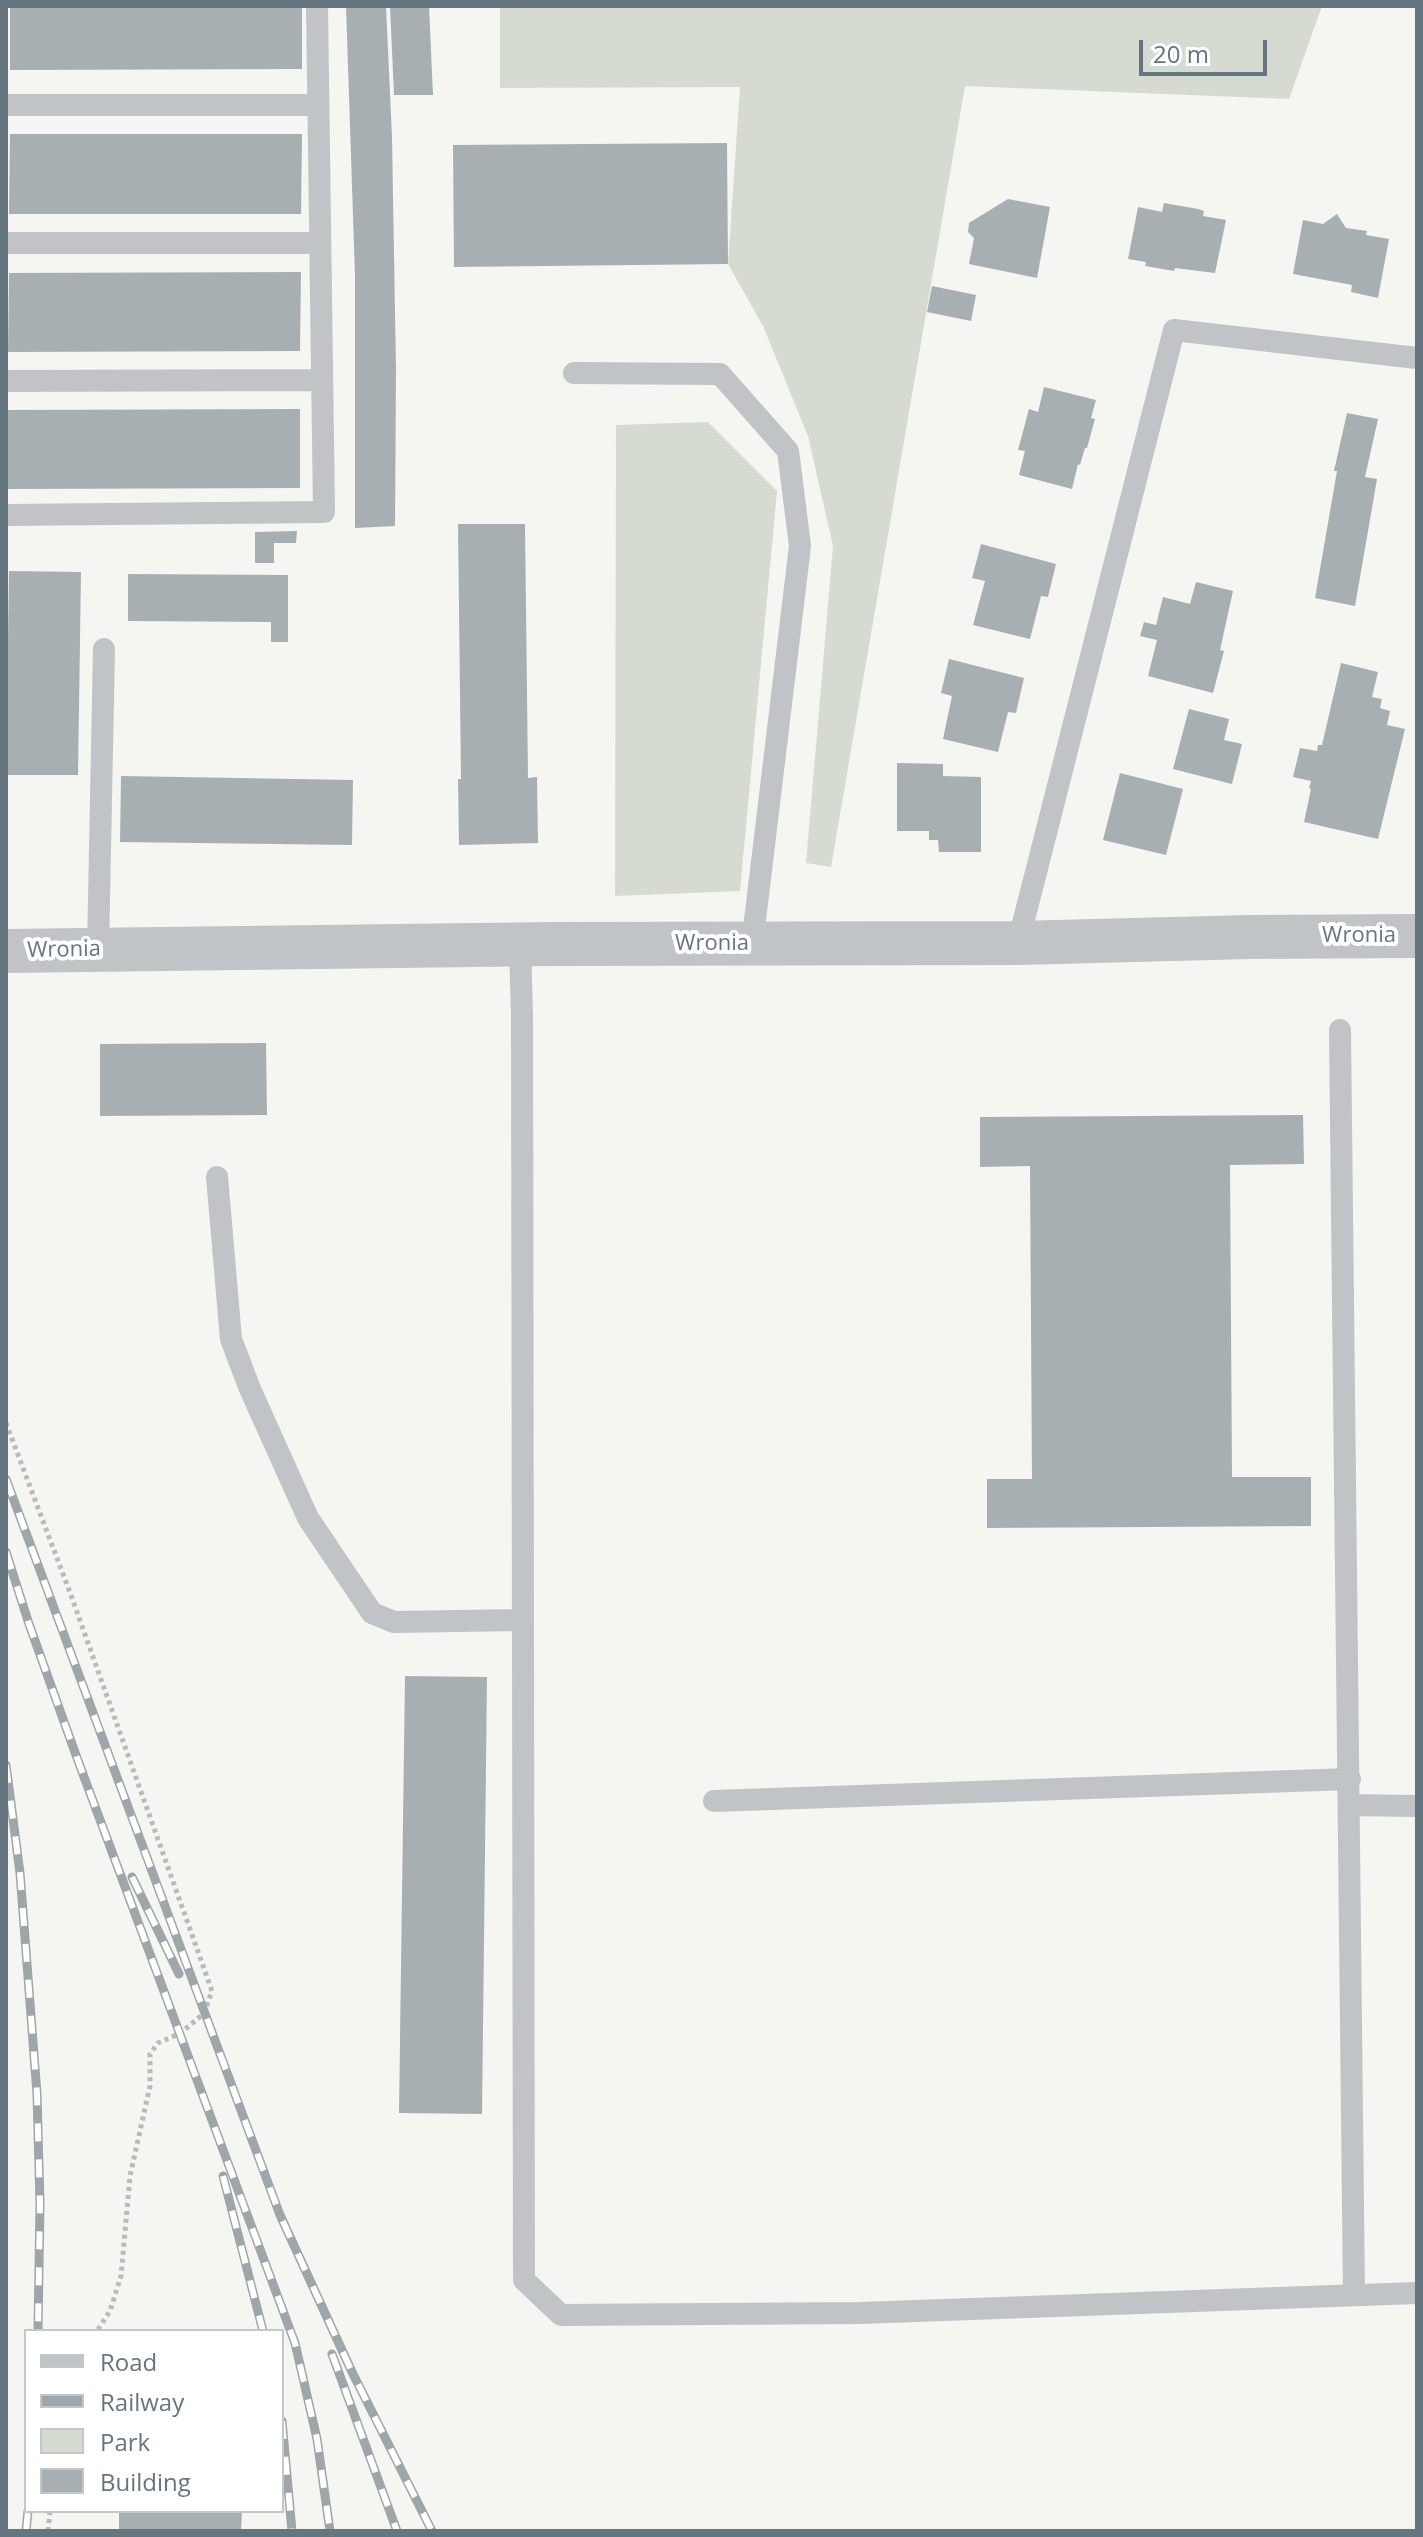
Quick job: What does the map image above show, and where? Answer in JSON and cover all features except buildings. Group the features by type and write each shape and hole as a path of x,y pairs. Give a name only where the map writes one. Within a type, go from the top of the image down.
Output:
{"street":[{"name":"Wronia","path":"6,951 1018,943 1417,936"}],"lane":[{"path":"6,515 324,512 317,6"},
{"path":"6,105 318,105"},
{"path":"6,243 320,243"},
{"path":"1018,943 1174,330 1417,358"},
{"path":"574,373 720,374 788,451 800,546 752,945"},
{"path":"6,381 322,380"},
{"path":"98,949 104,649"},
{"path":"520,945 524,2280 561,2315 861,2313 1417,2293"},
{"path":"1340,1030 1354,2294"},
{"path":"217,1177 231,1339 308,1518 372,1613 394,1622 522,1620"},
{"path":"714,1801 1350,1779"},
{"path":"1350,1805 1417,1806"}],"path":[{"path":"6,1423 78,1613 212,1991 204,2013 181,2033 158,2043 150,2054 150,2086 130,2176 121,2276 110,2311 98,2329"}],"green space":[{"path":"500,6 1322,6 1289,99 965,86 831,867 806,863 833,546 808,436 763,326 728,264 740,87 500,88"},
{"path":"708,422 777,491 740,891 615,896 616,425"}],"railway":[{"path":"6,1479 280,2215 352,2372 432,2531"},
{"path":"6,1552 77,1758 295,2343 317,2439 330,2531"},
{"path":"6,1765 20,1873 37,2094 40,2204 38,2329"},
{"path":"132,1877 179,1974"},
{"path":"223,2176 262,2329"},
{"path":"332,2354 397,2531"},
{"path":"284,2443 292,2531"},
{"path":"26,2531 28,2513"}]}
